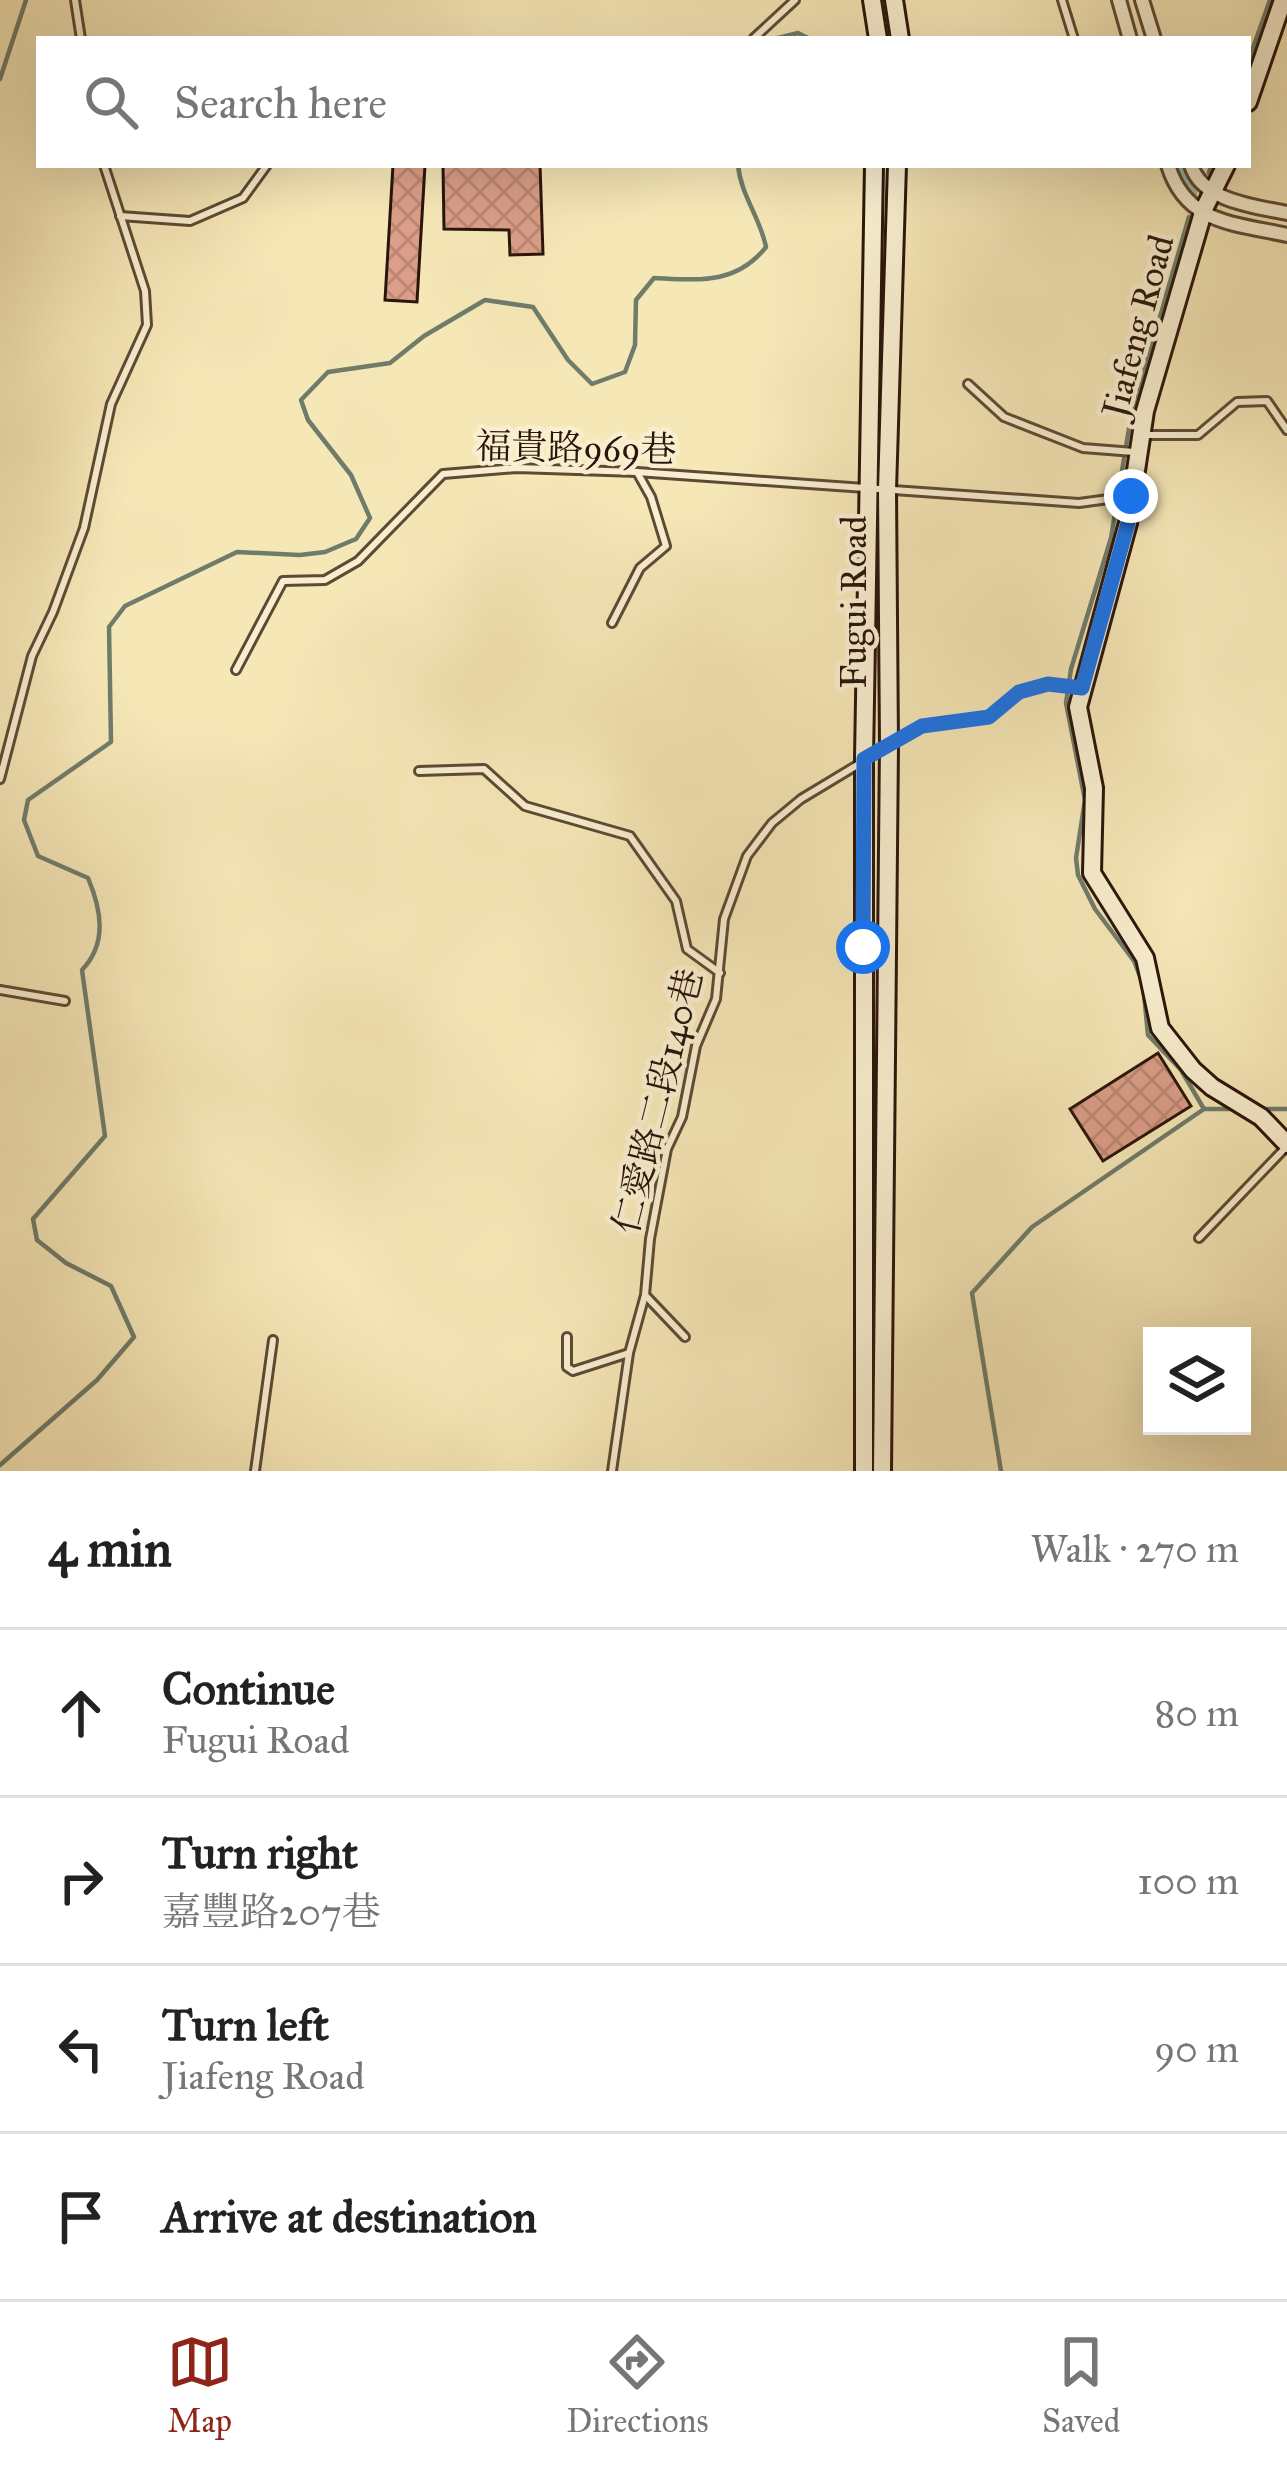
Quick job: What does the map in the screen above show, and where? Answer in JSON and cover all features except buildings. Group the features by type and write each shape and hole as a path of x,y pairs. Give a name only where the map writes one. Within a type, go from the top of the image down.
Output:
{"street":[{"path":"872,0 878,36"},
{"path":"894,0 900,36"},
{"path":"1119,0 1129,36"},
{"path":"1142,0 1153,36"},
{"path":"1251,93 1282,0"},
{"name":"Fugui Road","path":"864,1471 864,759 874,168"},
{"name":"Fugui Road","path":"882,1471 887,490 897,168"},
{"path":"1169,168 1181,198 1203,213 1287,235"},
{"path":"1192,168 1195,178 1211,191 1287,213"},
{"name":"Jiafeng Road","path":"1224,168 1203,213 1145,411 1128,523 1082,688 1079,722 1094,788 1092,873 1145,958 1160,1028 1193,1070 1261,1117 1287,1145"}],"lane":[{"path":"75,0 81,36"},
{"path":"756,36 795,0"},
{"path":"1061,0 1073,36"},
{"path":"0,779 32,656 84,528 111,404 147,325 146,291 105,168"},
{"path":"121,216 190,220 243,198 265,168"},
{"path":"968,384 1004,417 1083,448 1198,435 1237,402 1267,401 1287,430"},
{"name":"福貴路969巷","path":"236,670 284,581 325,580 358,560 442,474 518,468 637,472 1079,503 1131,496"},
{"path":"612,623 640,568 666,546 637,472"},
{"name":"仁愛路二段140巷","path":"612,1471 667,1149 691,1087 696,1046 716,999 724,920 746,856 772,823 800,799 922,726 989,717 1019,692 1048,684 1082,688"},
{"path":"419,771 484,769 525,806 630,836 676,901 687,949 720,973"},
{"path":"0,990 65,1001"},
{"path":"1199,1238 1287,1145"},
{"path":"645,1295 685,1337"},
{"path":"567,1337 567,1366 573,1371 629,1353"},
{"path":"255,1471 273,1340"}],"waterway":[{"path":"0,79 26,0"},
{"path":"1251,54 1270,0"},
{"path":"786,36 804,36"},
{"path":"0,1465 97,1380 134,1337 111,1286 66,1263 37,1240 33,1219 105,1136 82,970 99,937 96,902 88,878 38,856 24,820 28,800 111,742 109,627 125,606 237,552 300,555 325,552 356,539 370,518 351,475 308,420 301,400 328,372 390,363 424,336 485,300 533,307 568,360 592,384 625,372 635,345 636,300 654,278 716,278 742,268 766,247 739,168"},
{"path":"1178,168 1189,193"},
{"path":"1209,173 1210,168"},
{"path":"1001,1471 972,1293 1032,1227 1204,1109 1181,1070 1148,1035 1143,984 1134,961 1095,909 1078,875 1085,800 1066,703 1071,669 1111,538 1131,416 1189,217"},
{"path":"1204,1109 1233,1109"},
{"path":"1263,1109 1287,1109"}],"route":[{"path":"863,947 864,759 922,726 989,717 1019,692 1048,684 1082,688 1128,523 1131,496"}]}
